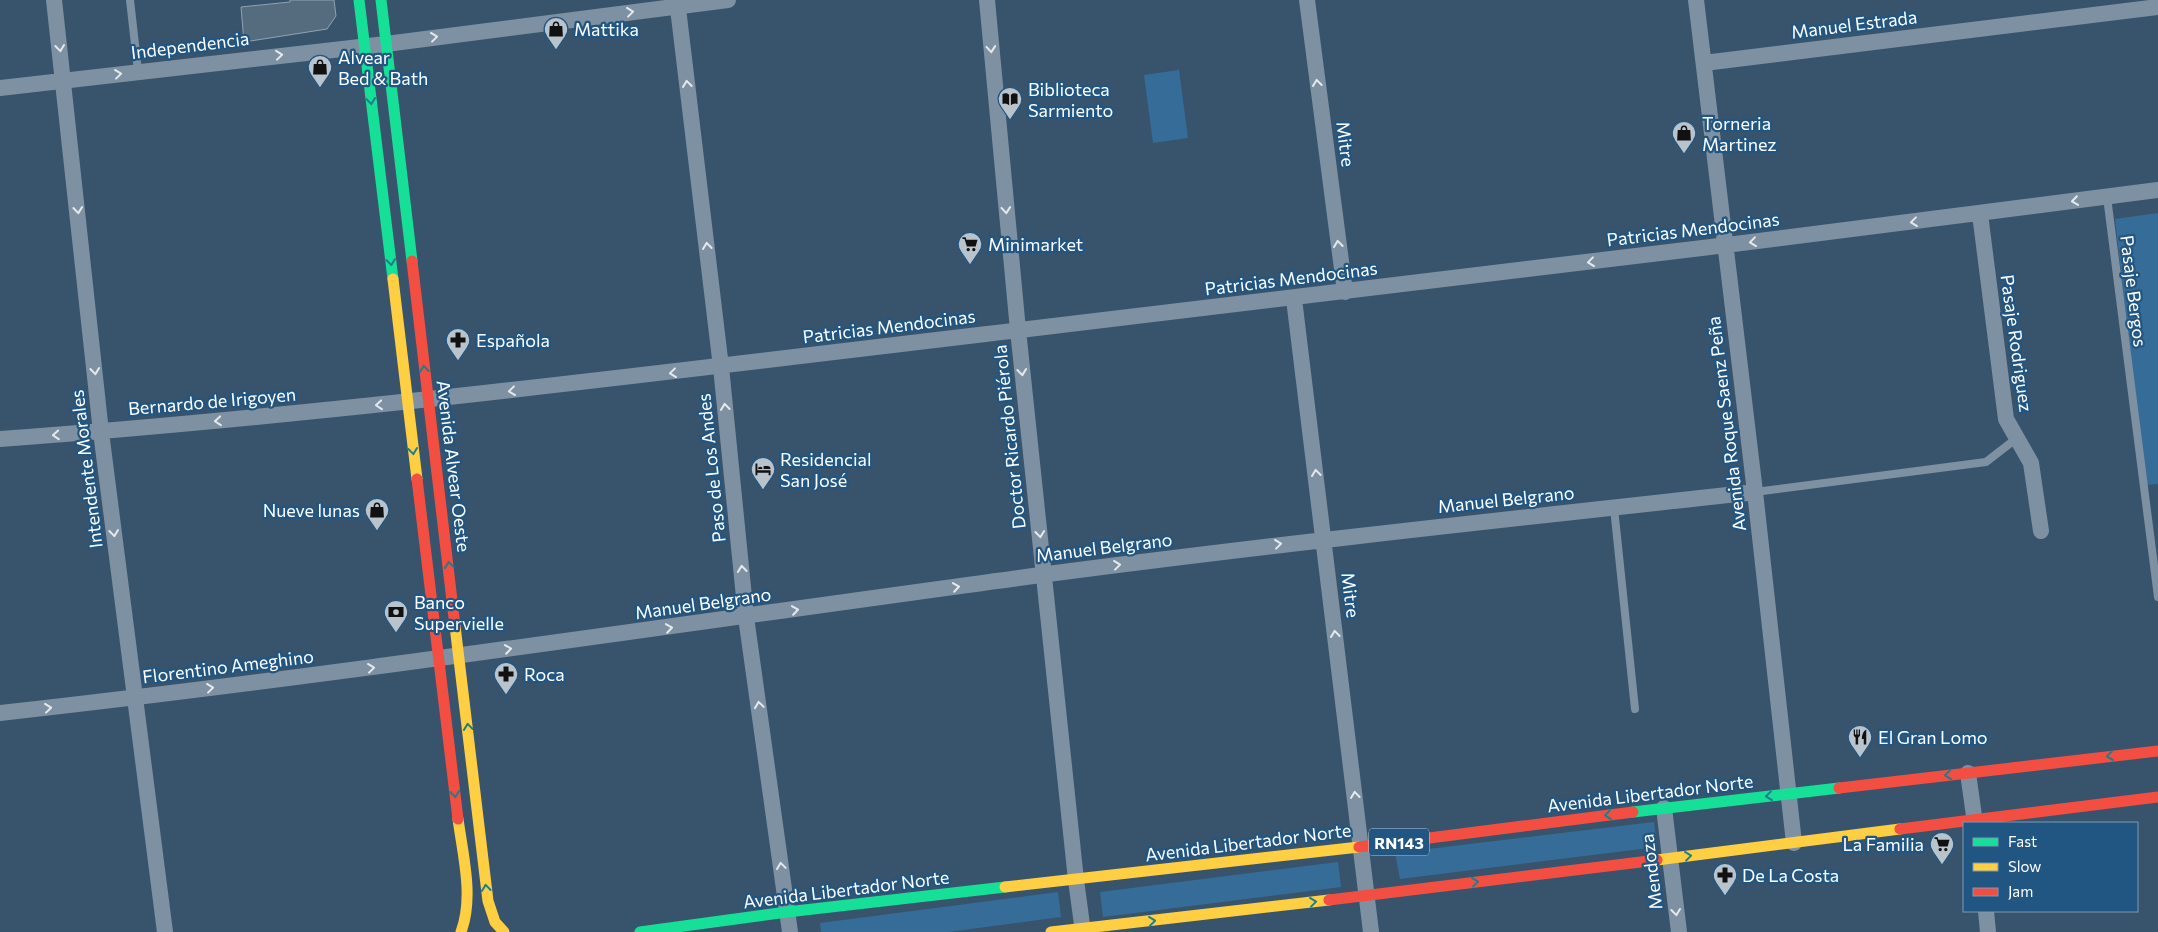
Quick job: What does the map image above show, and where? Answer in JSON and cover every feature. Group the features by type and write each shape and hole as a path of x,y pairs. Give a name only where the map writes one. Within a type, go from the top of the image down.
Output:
{"main road":[{"path":"359,0 468,901 462,932"},
{"name":"Avenida Alvear Oeste","path":"381,0 488,901 495,922 504,932"},
{"name":"Avenida Libertador Norte","path":"640,932 787,912 1362,847 1788,793 2158,751"},
{"path":"1974,821 2158,797"},
{"path":"1051,932 1207,919 1366,896 1963,822"}],"street":[{"name":"Intendente Morales","path":"54,0 102,432 165,932"},
{"name":"Independencia","path":"0,88 386,44 677,3 728,0"},
{"name":"Doctor Ricardo Piérola","path":"987,0 1018,330 1076,880 1083,930"},
{"name":"Mitre","path":"1307,0 1344,292"},
{"name":"Avenida Roque Saenz Peña","path":"1696,0 1755,492 1794,843"},
{"name":"Paso de Los Andes","path":"677,3 722,367 746,617 790,932"},
{"name":"Manuel Estrada","path":"1704,63 2158,8"},
{"name":"Patricias Mendocinas","path":"428,400 722,367 1725,246 2158,190"},
{"name":"Pasaje Rodriguez","path":"1980,214 2006,419 2031,463 2041,531"},
{"name":"Mitre","path":"1294,298 1371,932"},
{"name":"Bernardo de Irigoyen","path":"0,439 102,432 428,400"},
{"name":"Manuel Belgrano","path":"460,656 1324,538 1755,492"},
{"name":"Florentino Ameghino","path":"0,713 135,698 460,656"},
{"path":"1968,773 1974,821"},
{"name":"Mendoza","path":"1664,808 1679,932"},
{"path":"1986,912 1988,932"}],"lane":[{"path":"130,0 138,71"},
{"name":"Pasaje Bergos","path":"2107,197 2158,597"},
{"path":"1755,492 1986,462 2016,438"},
{"path":"1614,508 1635,709"}],"shaded area":[{"path":"1179,70 1188,138 1153,143 1144,75"},
{"path":"2158,213 2158,484 2145,485 2115,219"},
{"path":"1654,822 1657,847 1400,879 1395,853"},
{"path":"1338,862 1341,887 1103,917 1100,892"},
{"path":"1058,892 1061,917 948,932 821,932 820,923"}],"building":[{"path":"290,0 334,0 336,16 327,29 244,42 241,7 290,2"}],"traffic: fast":[{"path":"359,0 393,279"},
{"path":"381,0 412,261"},
{"path":"1633,812 1839,788"},
{"path":"640,932 787,912 1005,887"}],"traffic: slow":[{"path":"393,279 417,479"},
{"path":"455,626 488,901 495,922 504,932"},
{"path":"458,819 465,862 467,891 465,919 461,932"},
{"path":"1657,860 1900,829"},
{"path":"1005,887 1359,847"},
{"path":"1051,932 1329,900"}],"traffic: jam":[{"path":"412,261 455,626"},
{"path":"417,479 458,819"},
{"path":"1839,788 2158,751"},
{"path":"1900,829 2158,797"},
{"path":"1359,847 1633,812"},
{"path":"1329,900 1657,860"}],"place":[{"name":"Mattika","path":"556,50"},
{"name":"Alvear Bed & Bath","path":"320,88"},
{"name":"Biblioteca Sarmiento","path":"1010,120"},
{"name":"Torneria Martinez","path":"1684,154"},
{"name":"Minimarket","path":"970,265"},
{"name":"Española","path":"458,361"},
{"name":"Residencial San José","path":"763,490"},
{"name":"Nueve lunas","path":"377,531"},
{"name":"Banco Supervielle","path":"396,633"},
{"name":"Roca","path":"506,695"},
{"name":"El Gran Lomo","path":"1860,758"},
{"name":"La Familia","path":"1942,865"},
{"name":"De La Costa","path":"1725,896"}]}
